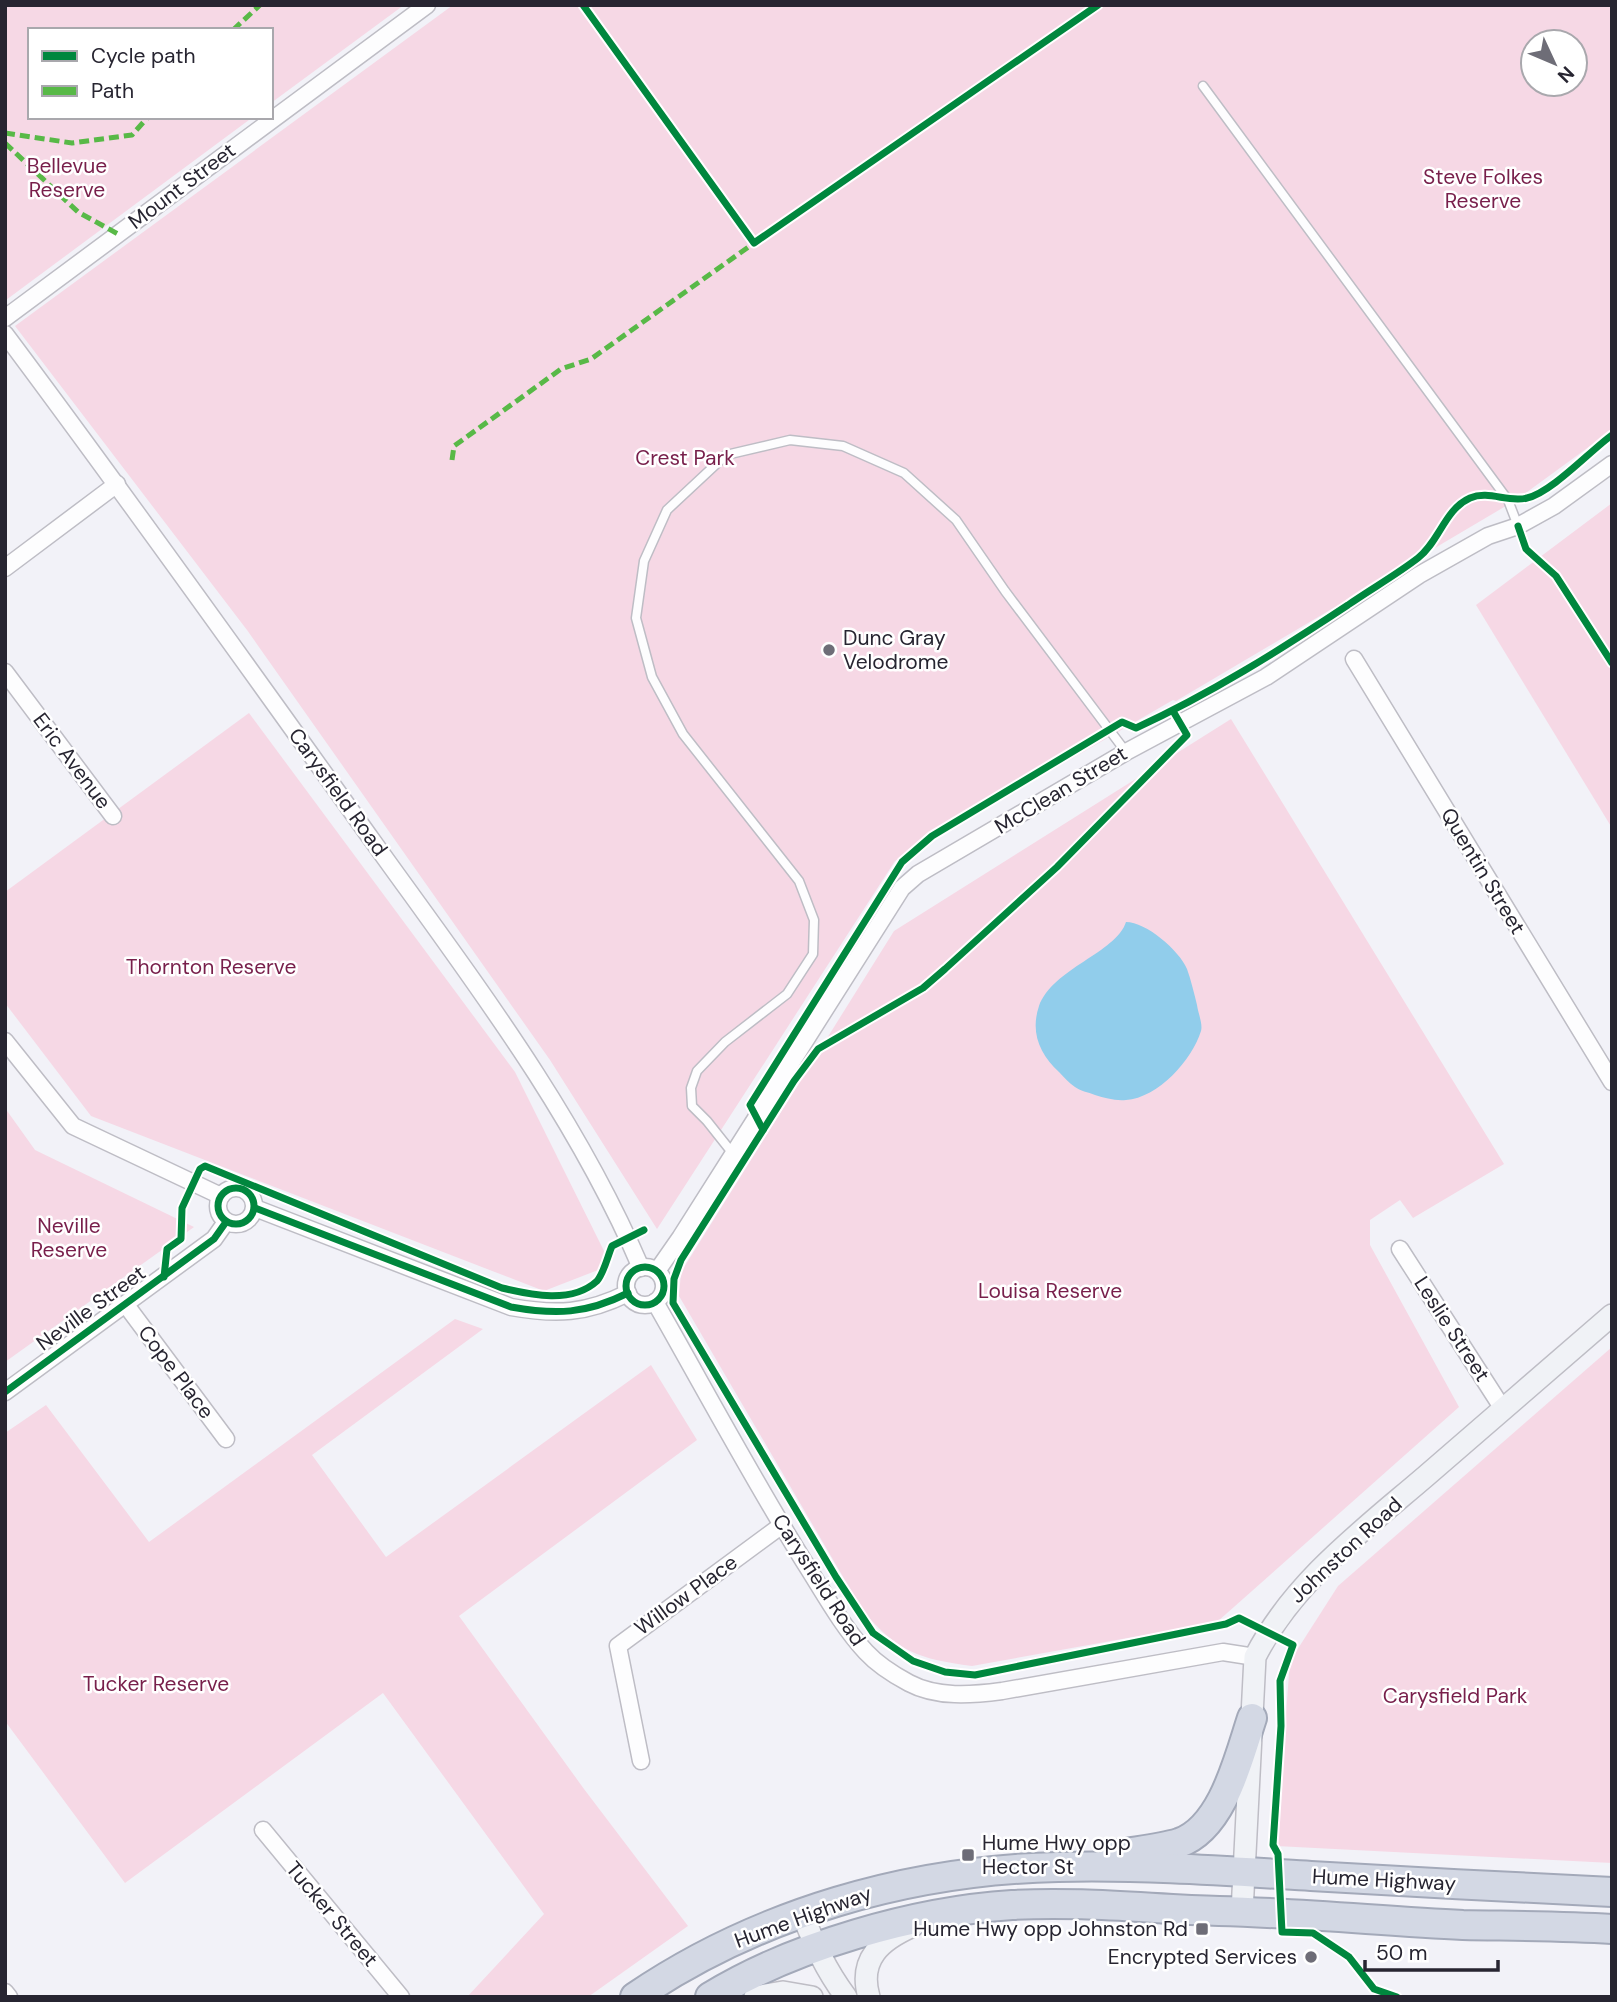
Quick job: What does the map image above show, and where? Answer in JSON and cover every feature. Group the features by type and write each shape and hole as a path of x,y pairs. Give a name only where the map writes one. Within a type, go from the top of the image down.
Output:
{"highway":[{"path":"1056,1867 1180,1842 1191,1837 1216,1811 1252,1718"},
{"name":"Hume Highway","path":"635,1997 676,1970 740,1937 802,1913 875,1890 963,1875 1056,1867 1199,1868 1612,1892"},
{"name":"Hume Highway","path":"710,1997 765,1968 906,1920 951,1910 1014,1905 1090,1905 1612,1929"}],"street":[{"name":"Mount Street","path":"5,318 427,5"},
{"name":"Carysfield Road","path":"5,334 117,484 530,1060 598,1175 649,1269"},
{"name":"McClean Street","path":"649,1269 734,1155 902,888 918,874 1125,752 1266,677 1419,575 1488,536 1518,526 1554,506 1612,464"},
{"path":"5,568 117,484"},
{"name":"Quentin Street","path":"1354,659 1612,1082"},
{"name":"Eric Avenue","path":"5,672 113,816"},
{"path":"5,1041 73,1126 221,1196"},
{"path":"230,1189 243,1189 252,1196 254,1214 244,1223 232,1225 226,1222 218,1210 221,1196 230,1189"},
{"path":"255,1208 511,1307 555,1313 576,1311 628,1293"},
{"name":"Neville Street","path":"5,1392 214,1239 226,1222"},
{"name":"Leslie Street","path":"1400,1249 1503,1409"},
{"path":"649,1269 663,1281 663,1293 655,1302 642,1304 628,1293 626,1284 629,1276 649,1269"},
{"name":"Carysfield Road","path":"655,1302 782,1525 845,1625 867,1654 911,1684 934,1692 970,1695 1223,1652 1255,1657"},
{"name":"Cope Place","path":"126,1305 226,1439"},
{"name":"Johnston Road","path":"1242,1912 1255,1657 1268,1632 1286,1606 1307,1583 1359,1533 1612,1315"},
{"name":"Willow Place","path":"641,1762 618,1646 782,1525"},
{"name":"Tucker Street","path":"263,1830 401,1997"},
{"path":"869,1997 866,1986 867,1965 880,1947 908,1928 951,1910"},
{"path":"802,1913 828,1972 846,1997"},
{"path":"5,1992 9,1997"},
{"path":"755,1997 783,1993 811,1997"}],"lane":[{"path":"1203,86 1508,500 1518,526"},
{"path":"734,1155 692,1107 691,1088 697,1072 725,1042 787,994 813,954 814,920 799,881 683,734 652,677 636,618 644,561 667,510 726,455 790,440 843,446 904,473 956,520 1005,591 1125,752"}],"green space":[{"name":"Bellevue Reserve","path":"5,5 404,5 273,102 273,28 28,28 28,119 250,119 6,300"},
{"name":"Crest Park","path":"453,5 1612,5 1612,430 1516,500 1176,701 1173,700 895,861 657,1229 550,1060 247,630 15,326"},
{"path":"1612,503 1612,828 1476,605"},
{"name":"Thornton Reserve","path":"249,713 515,1072 611,1265 544,1291 91,1116 5,1003 5,892"},
{"name":"Louisa Reserve","path":"1231,719 1504,1164 1413,1218 1400,1200 1370,1220 1370,1245 1459,1407 1217,1622 972,1666 923,1656 887,1636 863,1611 679,1296 681,1272 894,931"},
{"name":"Neville Reserve","path":"5,1108 35,1150 194,1227 5,1362"},
{"name":"Tucker Reserve","path":"455,1319 483,1329 312,1455 386,1557 651,1365 697,1440 459,1616 584,1789 688,1926 588,1997 467,1997 544,1914 383,1693 125,1883 5,1721 5,1433 46,1405 149,1542"},
{"name":"Carysfield Park","path":"1612,1347 1612,1863 1276,1846 1290,1661 1338,1586"}],"water":[{"path":"1126,922 1152,932 1183,962 1191,982 1201,1028 1190,1054 1172,1076 1138,1098 1118,1100 1077,1088 1052,1065 1038,1042 1036,1016 1046,993 1057,981 1110,943"}],"marked path":[{"path":"235,28 260,5"},
{"path":"5,133 72,143 132,135 146,119"},
{"path":"5,143 78,212 118,234"},
{"path":"452,460 454,446 561,369 591,359 754,243"}],"cycle path":[{"path":"583,5 754,243 1098,5"},
{"path":"763,1130 750,1105 902,862 932,836 1122,722 1136,728 1164,715 1297,638 1418,558 1461,503 1484,495 1513,499 1537,495 1612,435"},
{"path":"1518,526 1526,549 1556,576 1612,663"},
{"path":"1173,711 1187,735 1057,867 923,988 818,1049 794,1081 681,1260 674,1279 673,1303 836,1577 873,1633 913,1661 945,1672 975,1675 1226,1624 1239,1618 1293,1645 1280,1681 1281,1726 1273,1845 1278,1854 1282,1932 1313,1933 1349,1957 1374,1989 1397,1997"},
{"path":"164,1277 167,1249 181,1239 182,1208 200,1169 205,1166 502,1288 526,1293 564,1295 587,1288 599,1278 612,1246 644,1230"},
{"path":"236,1188 249,1193 254,1206 249,1219 236,1224 223,1219 218,1206 223,1193 236,1188"},
{"path":"255,1208 511,1307 571,1311 598,1305 628,1293"},
{"path":"5,1392 214,1239 226,1222"},
{"path":"645,1267 658,1273 664,1286 658,1299 645,1305 632,1299 626,1286 632,1273 645,1267"}],"place":[{"name":"Dunc Gray Velodrome","path":"829,650"},
{"name":"Hume Hwy opp Hector St","path":"968,1855"},
{"name":"Hume Hwy opp Johnston Rd","path":"1202,1929"},
{"name":"Encrypted Services","path":"1311,1957"}],"park label":[{"name":"Steve Folkes Reserve","path":"1483,189"}]}
